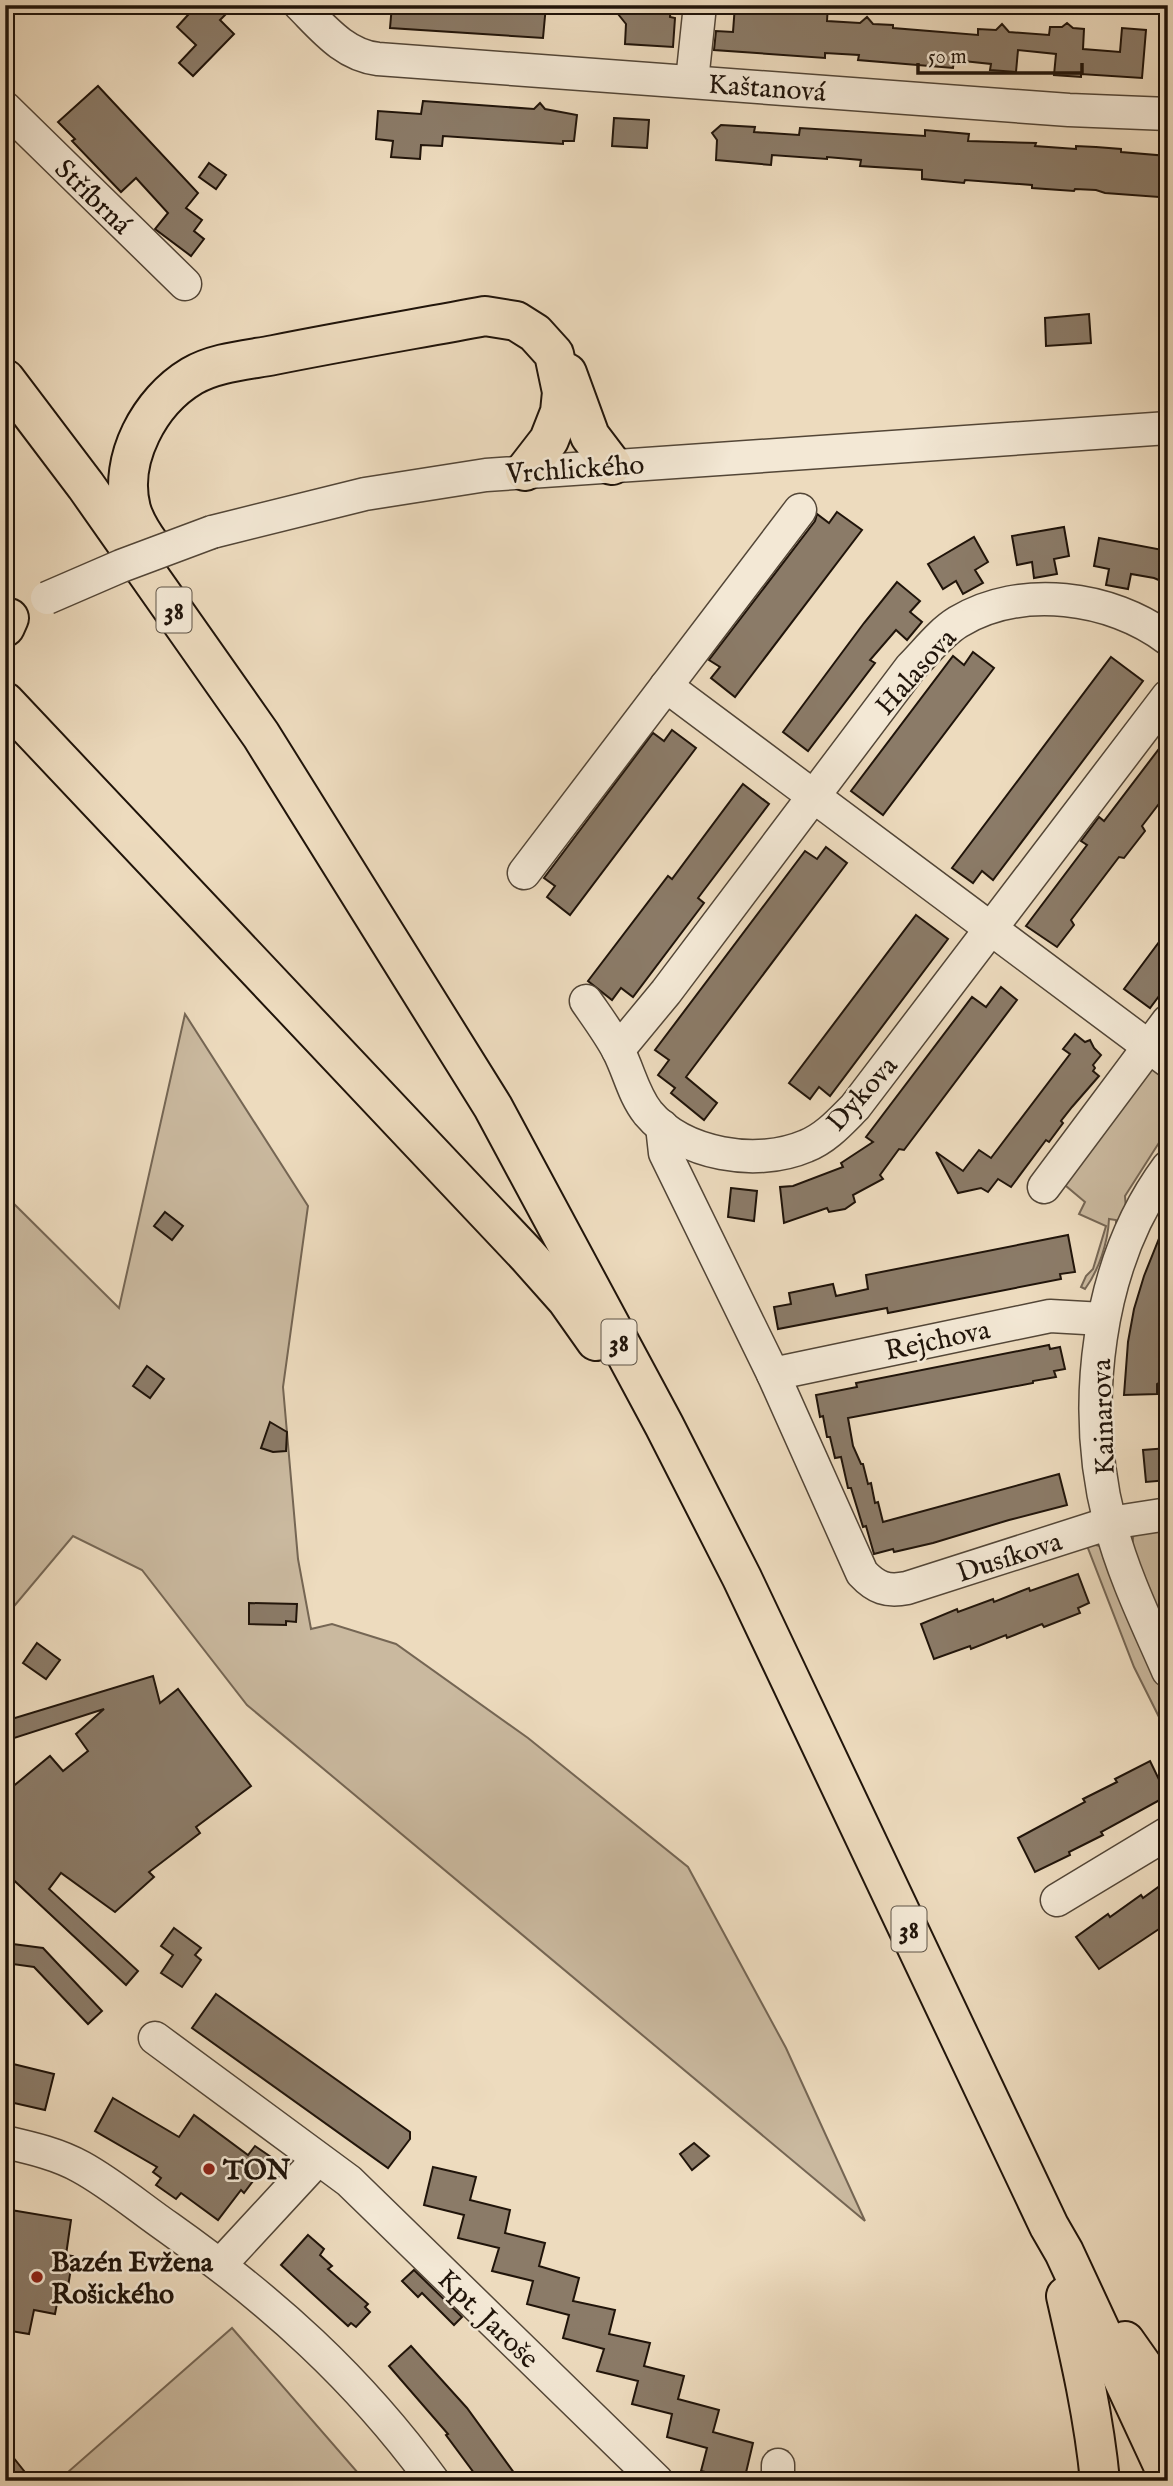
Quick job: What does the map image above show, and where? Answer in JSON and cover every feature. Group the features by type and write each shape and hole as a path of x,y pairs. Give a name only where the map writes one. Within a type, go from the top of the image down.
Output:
{"main road":[{"path":"261,735 220,652 134,518 129,499 130,470 140,435 157,407 173,390 193,376 213,368 485,316 516,321 535,333 554,354 570,378 590,436 612,465"},
{"path":"525,471 549,440 560,412 562,393 554,354"},
{"name":"38","path":"5,379 94,497 261,735 493,1107 664,1425 742,1578 1168,2476"},
{"path":"5,702 567,1300 605,1354 742,1578"},
{"path":"1056,2239 1168,2402"},
{"path":"1056,2239 1081,2358 1100,2481"}],"street":[{"name":"Kaštanová","path":"300,5 338,43 366,58 1069,110 1168,114"},
{"path":"692,81 700,5"},
{"name":"Stříbrná","path":"5,108 185,284"},
{"name":"Vrchlického","path":"6,621 47,597 212,532 365,494 448,480 525,471 1168,428"},
{"path":"524,873 800,510"},
{"name":"Halasova","path":"618,1051 666,992 911,667 957,623 983,610 1025,599 1083,603 1132,619 1168,639"},
{"path":"666,686 1158,1054"},
{"name":"Dykova","path":"586,1001 618,1051 631,1083 648,1112 662,1126 696,1144 725,1154 779,1154 807,1146 832,1130 855,1107 1168,696"},
{"path":"1044,1187 1158,1054 1168,1021"},
{"path":"662,1126 665,1153 773,1374"},
{"name":"Kainarova","path":"1168,1167 1152,1188 1129,1232 1114,1275 1103,1319 1096,1413 1102,1478 1110,1523 1136,1598 1168,1671"},
{"name":"Rejchova","path":"773,1374 1050,1316 1103,1319"},
{"name":"Dusíkova","path":"773,1374 862,1573 884,1590 907,1588 1110,1523 1168,1514"},
{"path":"1057,1900 1168,1833"},
{"name":"Kpt. Jaroše","path":"155,2038 349,2181 657,2481"},
{"path":"5,2142 56,2156 81,2167 267,2301 319,2347 363,2393 433,2481"},
{"path":"220,2265 318,2159"}],"shaded area":[{"path":"185,1014 308,1206 283,1387 298,1559 311,1629 332,1624 396,1644 528,1738 688,1867 786,2048 865,2221 247,1705 142,1570 73,1536 5,1617 5,1195 119,1308"},
{"path":"1152,1068 1168,1073 1168,1136 1162,1138 1125,1196 1126,1210 1116,1229 1116,1220 1109,1219 1102,1255 1085,1289 1081,1287 1093,1269 1106,1226 1079,1214 1085,1202 1066,1186 1066,1179"},
{"path":"1162,1527 1168,1530 1168,1642 1139,1571 1133,1543 1134,1534"},
{"path":"1086,1543 1100,1546 1105,1551 1168,1699 1168,1735 1134,1667"},
{"path":"232,2328 365,2481 76,2481 68,2472"}],"building":[{"path":"197,5 235,5 220,20 234,34 193,76 179,63 196,45 177,27"},
{"path":"392,5 467,5 517,10 518,5 546,5 543,38 390,28"},
{"path":"649,5 671,5 670,17 675,18 673,47 625,44 626,24 614,9 649,12"},
{"path":"735,5 828,5 827,21 860,23 867,17 873,24 893,25 893,28 978,35 978,29 996,30 1002,24 1009,32 1049,35 1050,27 1062,27 1067,23 1073,28 1084,29 1083,49 1120,52 1122,28 1146,30 1142,78 1054,75 1056,54 1018,50 1016,72 990,70 991,64 954,60 953,68 858,60 859,55 825,53 825,58 714,50 716,31 733,32"},
{"path":"98,86 198,193 186,208 202,220 194,231 204,239 191,256 155,229 168,213 136,178 121,192 72,141 75,139 58,122"},
{"path":"423,101 534,109 540,103 545,109 577,115 574,141 563,141 563,144 443,136 442,146 421,145 420,159 391,157 393,141 376,139 378,111 421,114"},
{"path":"614,118 649,120 647,148 612,146"},
{"path":"721,125 755,127 754,132 799,135 800,128 925,136 925,130 969,134 968,141 1036,143 1035,146 1076,149 1076,146 1096,147 1168,156 1168,194 1160,194 1159,197 1096,190 1032,188 1032,185 922,179 922,170 860,166 861,160 827,157 772,155 771,165 716,160 717,140 712,133"},
{"path":"209,163 226,175 216,189 199,177"},
{"path":"1089,314 1091,343 1046,346 1045,318"},
{"path":"837,512 862,530 735,697 711,678 720,667 709,660 815,521 817,514 829,523"},
{"path":"1064,527 1069,556 1054,559 1057,574 1034,578 1032,562 1017,565 1012,536"},
{"path":"974,537 988,562 975,570 983,583 963,594 956,581 943,589 928,564"},
{"path":"1099,538 1168,551 1168,584 1154,578 1131,574 1128,589 1106,585 1109,569 1094,566"},
{"path":"897,582 920,601 910,612 922,622 907,640 896,630 870,660 875,663 808,751 783,732"},
{"path":"973,652 994,668 883,815 851,791 953,656 964,665"},
{"path":"1111,657 1143,681 993,880 982,871 973,883 952,868"},
{"path":"672,730 696,748 570,915 547,897 555,886 544,878 653,733 664,741"},
{"path":"1168,737 1168,792 1142,826 1145,831 1124,858 1119,857 1071,920 1074,925 1057,947 1026,926 1087,845 1081,841 1099,817 1104,821"},
{"path":"743,784 769,804 698,898 704,903 633,997 621,988 612,1000 588,981 668,876 672,879"},
{"path":"826,847 847,863 686,1077 717,1103 704,1120 671,1093 675,1088 658,1075 669,1060 655,1050 805,851 817,859"},
{"path":"916,915 948,939 830,1096 819,1087 810,1099 789,1083"},
{"path":"1168,930 1168,984 1150,1008 1124,989"},
{"path":"1001,987 1017,1000 904,1150 899,1149 880,1175 883,1179 853,1195 855,1202 845,1209 829,1212 827,1208 784,1223 780,1187 793,1186 843,1167 841,1163 873,1142 866,1137 972,997 986,1007"},
{"path":"1075,1034 1085,1042 1090,1040 1101,1055 1093,1065 1093,1071 1099,1076 1011,1187 998,1179 988,1192 981,1188 958,1193 936,1152 963,1171 979,1150 991,1158 1070,1054 1063,1049"},
{"path":"731,1188 757,1191 754,1221 728,1217"},
{"path":"165,1212 183,1226 172,1240 154,1226"},
{"path":"1166,1221 1168,1322 1165,1351 1161,1352 1162,1381 1157,1384 1157,1394 1124,1395 1128,1342 1134,1309"},
{"path":"1068,1235 1075,1272 1060,1274 1061,1279 888,1313 887,1308 778,1329 774,1307 791,1304 789,1293 833,1284 836,1296 868,1289 866,1275"},
{"path":"1049,1345 1050,1349 1060,1347 1065,1369 1054,1371 1056,1377 848,1418 853,1446 863,1464 868,1484 871,1483 883,1522 1059,1474 1067,1505 933,1543 874,1554 866,1526 863,1527 851,1488 848,1488 841,1457 835,1458 830,1437 827,1437 816,1395 857,1387 856,1383"},
{"path":"147,1366 164,1379 150,1398 133,1386"},
{"path":"270,1422 287,1432 286,1451 273,1452 261,1448"},
{"path":"1168,1448 1168,1480 1146,1482 1143,1450"},
{"path":"1078,1574 1089,1603 1078,1608 1080,1613 1044,1627 1042,1624 1007,1638 1006,1635 971,1649 970,1646 934,1659 921,1624 957,1609 958,1612 993,1599 994,1602 1029,1588 1030,1591"},
{"path":"249,1603 297,1604 296,1622 286,1621 286,1625 249,1624"},
{"path":"37,1643 60,1660 46,1679 23,1663"},
{"path":"153,1676 160,1703 178,1689 251,1786 196,1827 200,1833 149,1872 154,1877 115,1912 61,1873 49,1889 138,1971 126,1985 5,1872 5,1793 50,1756 63,1771 88,1751 76,1734 104,1709 5,1741 5,1721"},
{"path":"1150,1761 1167,1796 1101,1832 1103,1835 1069,1852 1070,1855 1035,1872 1018,1838 1085,1802 1083,1799"},
{"path":"1168,1880 1168,1923 1099,1969 1076,1937 1108,1914 1110,1917"},
{"path":"174,1928 201,1948 195,1955 201,1960 182,1987 161,1973 173,1955 161,1946"},
{"path":"5,1943 43,1948 102,2011 88,2024 34,1967 5,1963"},
{"path":"216,1994 410,2132 410,2139 388,2168 192,2028"},
{"path":"5,2062 54,2074 45,2110 5,2101"},
{"name":"TON","path":"113,2098 179,2137 194,2115 248,2155 255,2146 271,2157 244,2193 241,2190 218,2220 181,2193 176,2199 156,2185 161,2178 153,2172 157,2167 95,2131"},
{"path":"694,2143 709,2156 692,2170 680,2154"},
{"path":"433,2167 476,2177 470,2200 510,2210 505,2233 545,2243 539,2266 579,2278 573,2301 615,2310 609,2334 650,2343 644,2366 684,2376 678,2399 719,2410 713,2432 753,2443 744,2481 701,2471 707,2448 667,2437 672,2414 632,2404 638,2381 597,2371 604,2349 563,2338 569,2315 527,2304 533,2281 492,2271 499,2248 458,2238 464,2215 424,2205"},
{"name":"Bazén Evžena Rošického","path":"5,2209 71,2220 66,2255 73,2256 66,2299 58,2298 55,2314 34,2310 29,2334 5,2330"},
{"path":"308,2235 324,2249 320,2255 332,2266 328,2269 368,2304 365,2307 370,2312 356,2327 351,2323 348,2326 281,2265"},
{"path":"414,2270 462,2317 454,2325 422,2293 418,2297 402,2281"},
{"path":"411,2346 467,2408 520,2481 480,2481 446,2435 448,2434 389,2366"},
{"path":"5,2447 32,2481 5,2481"}],"place":[{"name":"TON","path":"209,2169"},
{"name":"Bazén Evžena Rošického","path":"37,2277"}]}
